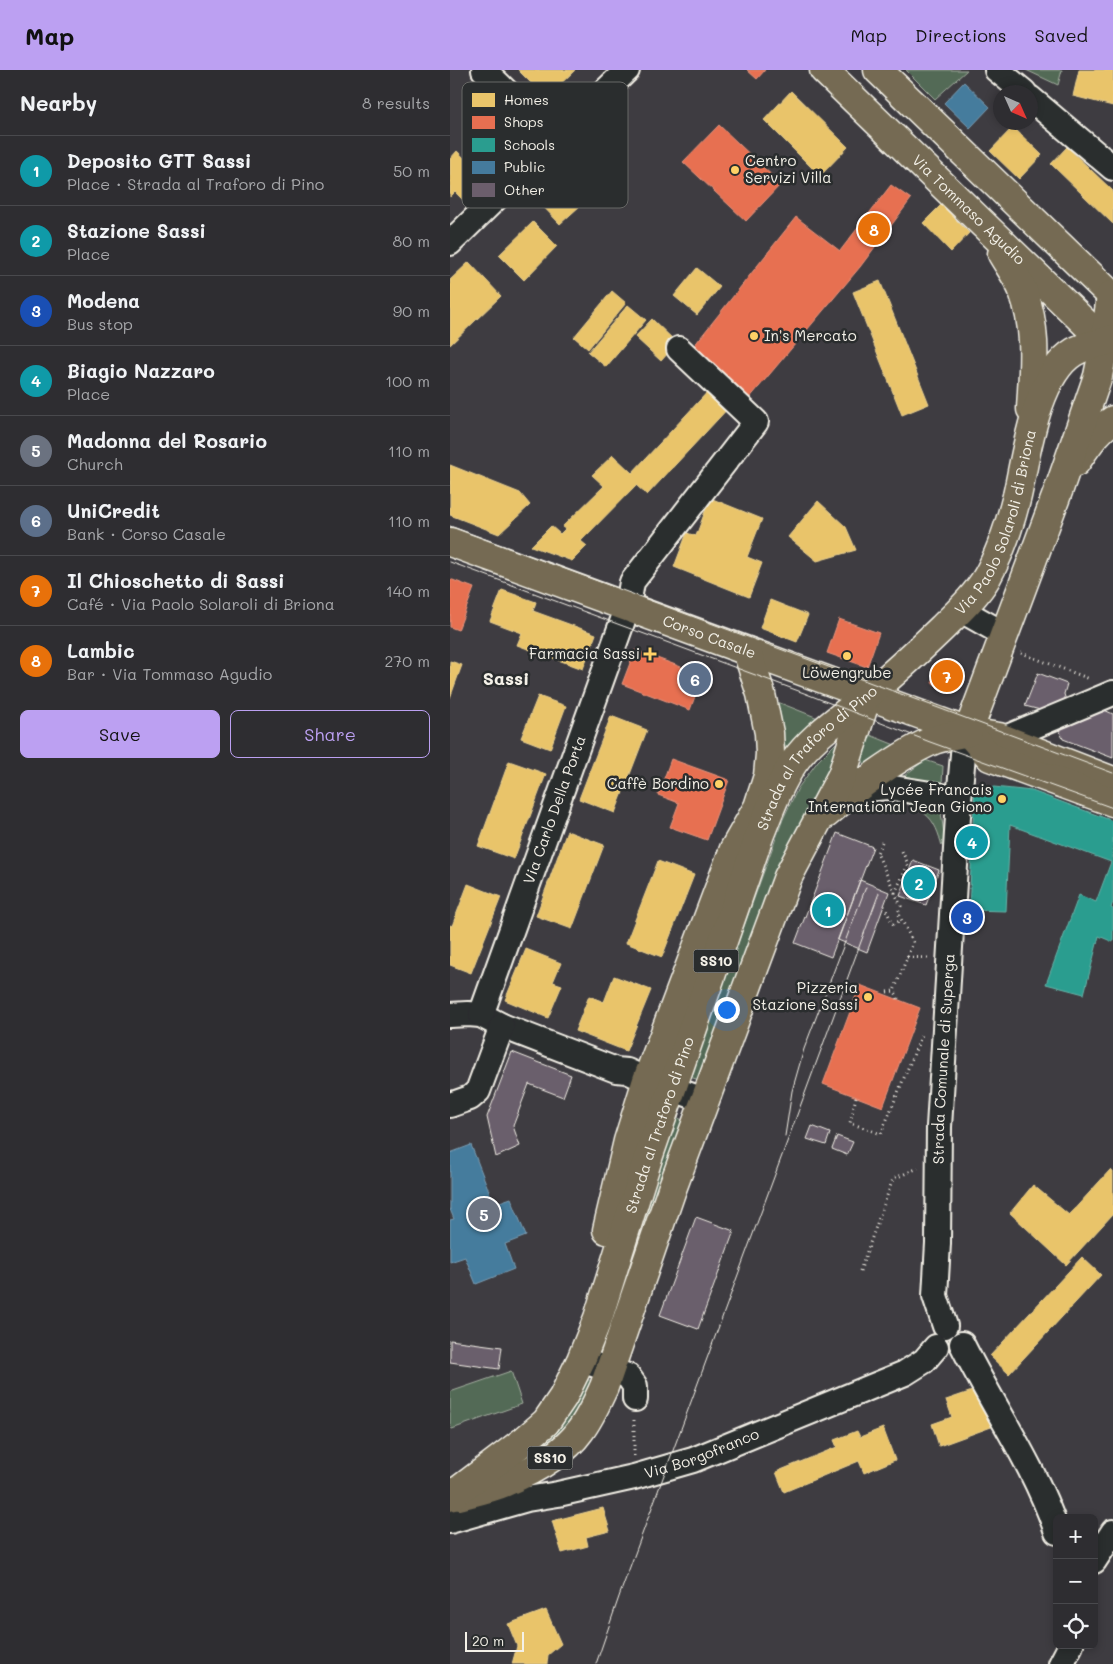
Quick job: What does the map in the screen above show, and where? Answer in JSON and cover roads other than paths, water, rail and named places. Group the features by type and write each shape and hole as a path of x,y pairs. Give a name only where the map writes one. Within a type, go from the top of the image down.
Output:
{"main road":[{"name":"Via Tommaso Agudio","path":"824,70 1110,344"},
{"path":"815,824 856,790 903,756 935,740 968,732 1011,642 1060,486 1110,344 1112,296 878,70"},
{"path":"988,228 1022,291 1033,330 1035,347 1029,436"},
{"name":"Via Paolo Solaroli di Briona","path":"867,696 902,666 975,595 996,561 1016,497 1029,436 1046,386 1058,366 1073,353 1092,343 1110,344"},
{"path":"1060,486 1087,445 1104,426 1113,420"},
{"name":"Corso Casale","path":"450,542 628,606 867,696 968,732 1003,739 1113,781"},
{"name":"SS10","path":"747,651 761,694 769,733 768,776 758,807 760,834"},
{"name":"Strada al Traforo di Pino","path":"450,1498 546,1422 562,1397 581,1360 598,1318 639,1185 760,834 775,796 795,761 818,737 867,696"},
{"name":"Strada al Traforo di Pino","path":"450,1498 503,1484 536,1468 562,1450 579,1433 593,1411 610,1369 704,1100 788,877 842,774 867,696"},
{"name":"Corso Casale","path":"968,732 990,757 1113,802"},
{"path":"581,1360 583,1328 628,1141 646,1080 734,849 758,807 783,783"}],"street":[{"path":"484,70 496,82"},
{"path":"615,82 627,70"},
{"path":"997,70 1015,85"},
{"path":"1038,105 1113,168"},
{"path":"450,243 486,208"},
{"name":"Via Carlo Della Porta","path":"462,1018 628,606 632,582 756,422 679,349"},
{"path":"961,610 993,628 1011,642"},
{"path":"1003,739 1106,687"},
{"name":"Strada Comunale di Superga","path":"941,1336 935,1296 938,1244 939,1127 959,800 963,754 968,732"},
{"path":"856,790 888,787 936,794 959,800"},
{"path":"462,1018 502,1026 616,1070 627,1071 646,1080 704,1100"},
{"path":"450,1105 470,1098 478,1091 502,1026"},
{"path":"941,1336 942,1353 950,1354 958,1351 962,1344 1019,1445 1053,1520"},
{"name":"Via Borgofranco","path":"450,1521 527,1499 634,1477 693,1460 906,1373 924,1361 941,1336"},
{"path":"581,1360 628,1376 635,1386 635,1399"},
{"path":"1095,1559 1113,1532"},
{"path":"1061,1664 1068,1649"}],"tram line":[{"path":"450,526 1113,773"},
{"path":"450,562 804,693 930,742 1113,808"},
{"path":"785,1136 792,1091 804,1049 866,887"},
{"path":"596,1664 620,1594 879,893"}],"place":[{"name":"Centro Servizi Villa","path":"735,170"},
{"name":"Lambic","path":"874,229"},
{"name":"In's Mercato","path":"754,336"},
{"name":"Farmacia Sassi","path":"650,654"},
{"name":"Löwengrube","path":"847,656"},
{"name":"Il Chioschetto di Sassi","path":"947,676"},
{"name":"UniCredit","path":"695,679"},
{"name":"Caffè Bordino","path":"719,784"},
{"name":"Lycée Francais International Jean Giono","path":"1002,799"},
{"name":"Biagio Nazzaro","path":"972,842"},
{"name":"Stazione Sassi","path":"919,883"},
{"name":"Deposito GTT Sassi","path":"828,910"},
{"name":"Modena","path":"967,917"},
{"name":"Pizzeria Stazione Sassi","path":"868,997"},
{"name":"Madonna del Rosario","path":"484,1214"}],"district":[{"name":"Sassi","path":"506,679"}]}
